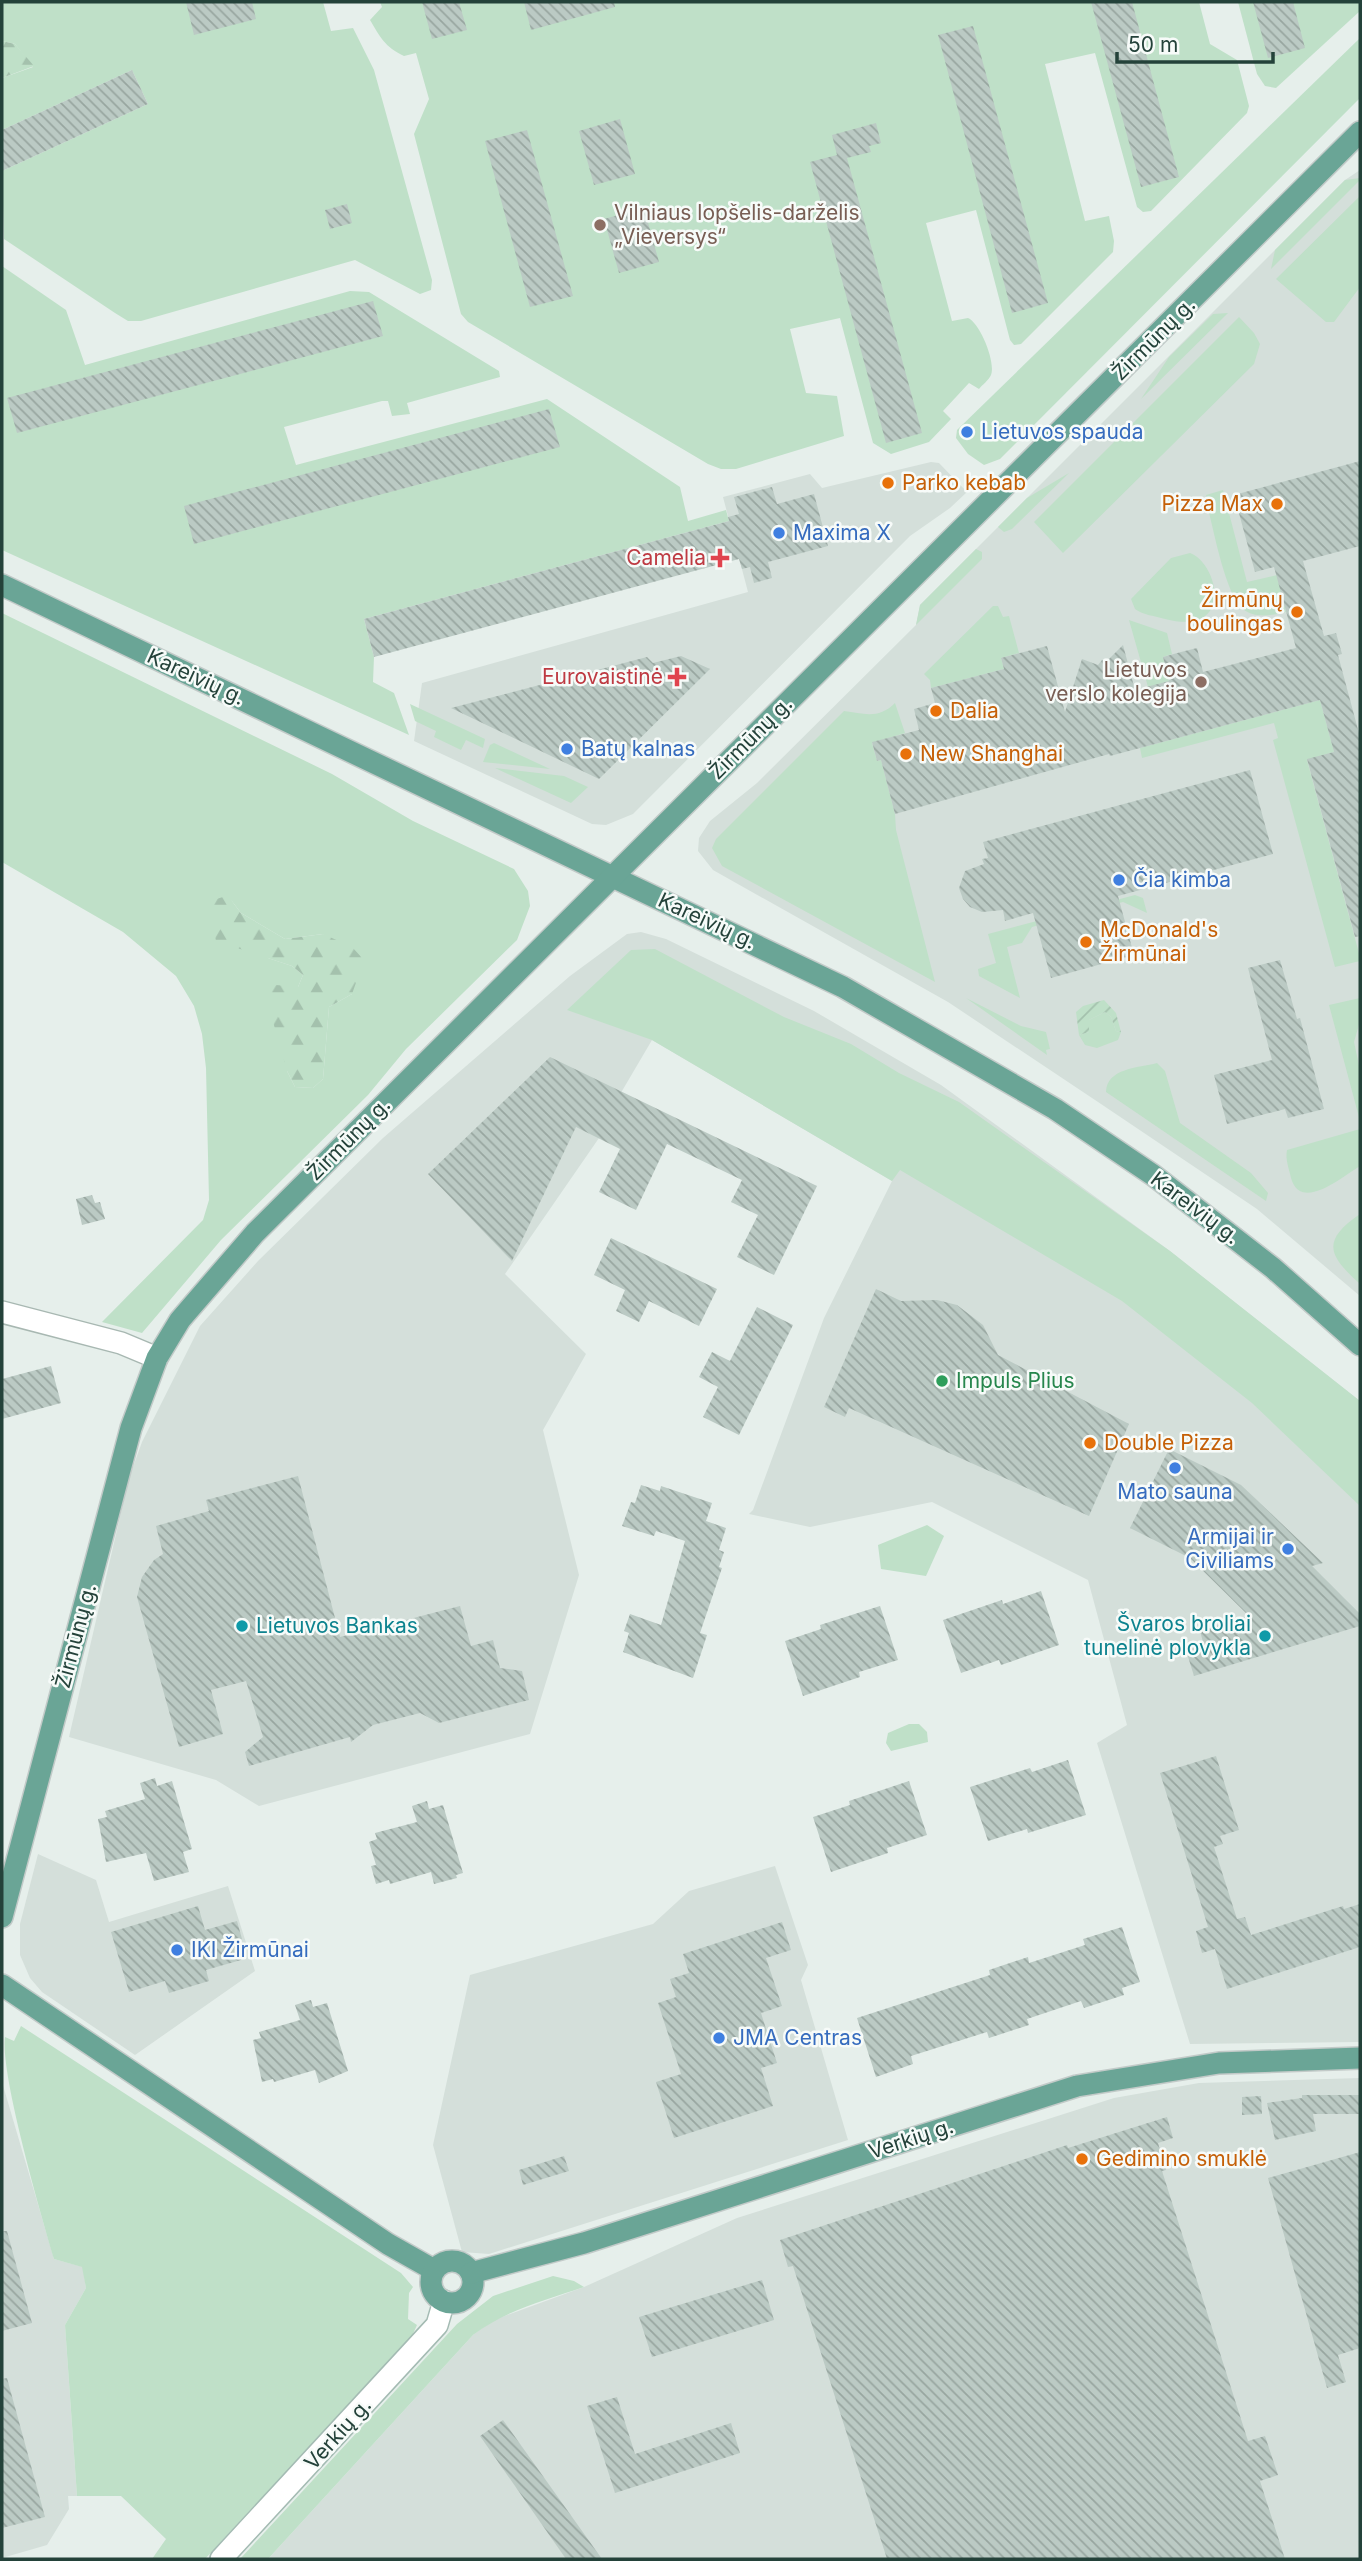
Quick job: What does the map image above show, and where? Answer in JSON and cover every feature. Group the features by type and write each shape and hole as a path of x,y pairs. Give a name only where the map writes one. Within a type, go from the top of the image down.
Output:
{"main road":[{"name":"Žirmūnų g.","path":"2,1917 128,1438 158,1358 180,1320 255,1233 1360,132"},
{"name":"Kareivių g.","path":"2,585 611,878 675,904 843,987 1055,1109 1217,1224 1360,1345"},
{"path":"2,1312 108,1339 158,1358"},
{"path":"2,1985 388,2244 434,2270"},
{"name":"Verkių g.","path":"471,2273 584,2243 1077,2086 1219,2063 1360,2058"},
{"path":"446,2261 461,2262 471,2273 473,2280 469,2294 458,2302 444,2301 433,2292 430,2284 434,2270 446,2261"},
{"name":"Verkių g.","path":"221,2559 437,2325 444,2301"}],"shaded area":[{"path":"1360,170 1360,1296 1257,1209 1101,1104 948,1002 713,870 698,851 699,838 710,821 757,783 916,625 920,605 1345,180"},
{"path":"931,462 939,463 967,492 950,508 910,536 633,814 606,825 592,824 414,741 422,683 748,592 723,497 810,474 822,488"},
{"path":"641,932 666,939 814,1011 941,1085 1170,1251 1360,1401 1360,2042 1190,2044 1097,1743 1127,1725 1088,1580 932,1502 810,1527 749,1514 753,1510 824,1318 892,1181 652,1040 622,1091 599,1138 505,1274 586,1354 543,1430 579,1575 530,1734 259,1806 216,1780 69,1737 129,1478 142,1442 200,1326 258,1261 383,1138 570,976 627,934"},
{"path":"38,1854 96,1880 109,1922 228,1886 255,1971 135,2055 42,1992 30,1978 20,1955 20,1924"},
{"path":"775,1866 808,1965 801,1980 848,2140 489,2254 462,2252 433,2145 470,1975 653,1924 689,1891"},
{"path":"1360,2078 1360,2559 268,2559 473,2335 491,2321 584,2287 737,2218 1114,2098 1199,2083"},
{"path":"2,2082 54,2259 83,2267 86,2288 65,2325 77,2496 68,2496 69,2509 47,2545 2,2558"}],"green space":[{"path":"2,2 323,2 331,31 353,28 374,70 432,280 431,290 420,294 355,260 141,321 128,321 4,239 2,171 148,104 132,70 2,130 2,78 33,67 15,44 2,41"},
{"path":"380,2 1199,2 1210,44 1237,60 1249,106 1247,113 1151,211 1143,212 1137,207 1095,53 1045,64 1085,221 1109,216 1114,241 1113,252 1021,344 1014,345 1010,340 976,210 926,223 952,321 968,318 977,327 991,361 989,379 979,389 969,383 943,411 951,419 929,442 891,454 873,443 840,318 790,329 806,393 837,396 844,436 736,469 721,469 708,464 468,322 461,314 414,134 429,99 416,53 404,56 392,49 370,20 382,7"},
{"path":"1238,2 1360,2 1360,11 1276,88 1265,86 1257,74"},
{"path":"1360,38 1360,98 1000,459 984,465 968,454 956,438 957,430"},
{"path":"2,41 15,44 34,66 2,78"},
{"path":"1360,178 1271,269 1275,250 1345,180"},
{"path":"1360,196 1360,287 1334,322 1326,322 1276,279"},
{"path":"2,266 66,310 85,365 350,291 369,292 499,371 500,377 407,403 410,414 392,416 388,401 382,401 284,427 296,465 547,399 680,487 688,521 726,510 729,521 364,619 374,657 373,682 394,693 409,735 2,550"},
{"path":"1228,313 1141,399 1169,357 1213,314"},
{"path":"1239,317 1260,344 1254,364 1063,553 1034,522"},
{"path":"1069,473 1012,529 1004,532 998,527 1027,498"},
{"path":"1223,490 1247,582 1277,575 1286,612 1264,615 1248,612 1243,609 1231,590 1206,495"},
{"path":"976,549 982,552 982,559 916,625 920,605"},
{"path":"1190,553 1200,559 1213,583 1215,596 1211,609 1203,618 1188,622 1165,619 1135,609 1131,599 1171,558"},
{"path":"993,606 998,606 1003,617 1009,616 1019,653 1001,658 1004,669 931,688 930,680 924,674"},
{"path":"2,613 332,774 413,821 514,869 528,891 530,906 517,940 406,1049 368,1095 221,1240 142,1333 102,1322 203,1220 209,1200 206,1068 202,1034 194,1006 176,976 123,932 2,862","holes":["231,900 241,913 285,939 323,934 352,994 329,1007 323,1079 313,1088 295,1087 287,1071 298,987 303,975 292,966 268,958"]},
{"path":"1129,620 1167,633 1172,654 1163,657 1169,681 1148,687"},
{"path":"1320,700 1334,752 1307,760 1360,957 1360,961 1335,967 1273,740 1278,738 1274,723 1142,758 1140,748"},
{"path":"895,703 905,733 872,743 877,761 881,760 935,982 722,866 712,848 716,839 844,711 877,713"},
{"path":"410,704 485,739 483,748 466,740 461,750 434,737 436,731 415,721"},
{"path":"494,743 550,769 483,762 490,745"},
{"path":"495,768 564,776 588,787 571,803"},
{"path":"1135,895 1143,898 1147,913 1123,902 1032,927 1022,943 1007,947 1020,998 979,976 978,969 996,963 988,934"},
{"path":"223,897 231,900 241,913 285,939 323,934 352,947 364,960 352,994 329,1007 323,1079 313,1088 295,1087 287,1071 266,997 276,985 298,987 303,975 292,966 216,941 210,912 213,900"},
{"path":"655,949 784,1017 851,1044 899,1073 959,1102 1170,1251 1360,1401 1360,1506 1252,1403 1122,1301 900,1170 892,1181 652,1040 567,1010 631,950"},
{"path":"966,998 1021,1026 1046,1032 1050,1049 1046,1050 1047,1055"},
{"path":"1360,998 1360,1021 1354,1042 1360,1070 1360,1121 1329,1005"},
{"path":"1104,1000 1116,1013 1121,1032 1116,1031 1111,1017 1105,1012 1089,1020 1089,1032 1079,1035 1076,1012 1083,1006"},
{"path":"1105,1012 1111,1017 1116,1031 1121,1032 1118,1040 1097,1048 1085,1045 1079,1035 1089,1032 1089,1020"},
{"path":"1157,1063 1165,1071 1180,1123 1251,1173 1268,1193 1266,1201 1106,1092 1112,1078 1125,1070"},
{"path":"1360,1129 1360,1166 1323,1189 1304,1192 1296,1188 1288,1168 1287,1150"},
{"path":"1360,1214 1360,1284 1341,1265 1333,1248 1339,1232"},
{"path":"927,1525 944,1536 926,1576 881,1569 878,1545"},
{"path":"909,1724 919,1724 927,1732 928,1742 891,1751 886,1743 888,1733"},
{"path":"21,2026 401,2273 413,2287 409,2293 408,2319 417,2325 412,2336 205,2559 152,2559 166,2539 121,2496 77,2496 65,2325 86,2288 82,2267 54,2259 23,2145 5,2055 5,2037 14,2041"},
{"path":"553,2276 574,2281 584,2287 513,2312 473,2335 268,2559 240,2559 457,2324 493,2296"}],"building":[{"path":"186,2 252,2 256,19 194,35"},
{"path":"422,2 459,2 467,30 432,39"},
{"path":"524,2 614,2 615,7 531,30"},
{"path":"1091,2 1132,2 1179,177 1141,187"},
{"path":"1253,2 1293,2 1305,48 1268,58"},
{"path":"973,26 1048,303 1012,313 938,35"},
{"path":"132,70 148,104 2,171 2,130"},
{"path":"620,119 635,174 594,185 579,131"},
{"path":"876,123 881,143 869,146 871,152 847,158 922,433 886,443 810,162 837,155 832,135"},
{"path":"527,130 573,296 530,307 485,141"},
{"path":"347,204 352,223 330,229 325,210"},
{"path":"644,208 659,262 619,273 604,219"},
{"path":"373,301 383,336 17,433 7,398"},
{"path":"549,409 560,447 194,544 184,506"},
{"path":"1360,461 1360,546 1303,561 1324,636 1336,633 1342,654 1338,655 1360,737 1360,936 1355,937 1307,759 1334,752 1320,700 1110,756 1109,754 895,814 881,760 877,761 872,742 919,730 914,709 935,703 931,688 1004,669 1001,658 1047,646 1065,712 1082,659 1098,665 1102,660 1107,661 1123,645 1135,690 1169,681 1163,657 1181,652 1197,648 1203,672 1296,648 1274,567 1255,572 1234,495"},
{"path":"772,487 777,504 814,494 828,546 768,562 772,578 754,583 750,567 742,569 739,559 374,657 364,619 729,521 728,517 739,514 734,497"},
{"path":"681,656 710,669 599,779 451,708 647,657 653,663"},
{"path":"1250,770 1273,854 1118,896 1134,955 1051,978 1033,913 1005,921 1003,910 982,912 970,907 963,899 959,888 965,871 984,864 982,859 988,858 983,842"},
{"path":"1280,960 1297,1019 1300,1018 1324,1109 1288,1118 1285,1109 1227,1124 1214,1075 1272,1060 1248,968"},
{"path":"550,1057 817,1186 774,1275 737,1257 758,1215 731,1202 742,1180 667,1144 636,1210 599,1192 620,1149 576,1127 512,1261 428,1174"},
{"path":"92,1195 95,1203 100,1202 105,1219 82,1225 76,1199"},
{"path":"611,1238 717,1289 699,1326 649,1301 639,1322 616,1311 625,1290 594,1275"},
{"name":"Impuls Plius","path":"876,1289 901,1301 937,1300 957,1305 983,1325 998,1355 1129,1424 1089,1516 849,1408 845,1417 824,1407"},
{"path":"757,1307 793,1325 739,1435 703,1417 718,1387 699,1377 712,1352 730,1361"},
{"path":"51,1366 61,1403 2,1419 2,1379"},
{"path":"1169,1449 1241,1485 1323,1563 1312,1566 1360,1614 1360,1626 1194,1676 1185,1647 1203,1642 1200,1631 1249,1616 1190,1558 1130,1528"},
{"name":"Lietuvos Bankas","path":"298,1476 340,1637 460,1606 471,1646 493,1640 500,1668 522,1671 529,1700 439,1723 420,1713 373,1725 351,1742 350,1737 249,1766 245,1752 263,1737 246,1681 211,1690 223,1734 179,1747 137,1597 142,1577 154,1560 163,1554 156,1526 209,1511 206,1500"},
{"path":"641,1485 660,1491 661,1486 712,1503 706,1521 726,1528 719,1550 724,1552 719,1567 722,1568 700,1633 707,1635 693,1678 623,1652 629,1633 624,1631 630,1614 661,1625 685,1541 656,1531 654,1536 622,1526 631,1502 635,1503"},
{"path":"1041,1591 1059,1645 1001,1665 999,1660 961,1673 943,1620 1002,1600 1003,1604"},
{"path":"880,1606 898,1660 859,1672 860,1677 803,1696 785,1641 821,1629 820,1625"},
{"path":"1216,1756 1239,1830 1220,1836 1223,1844 1214,1847 1237,1919 1245,1917 1251,1935 1343,1906 1344,1909 1360,1904 1360,1947 1227,1989 1215,1949 1202,1953 1196,1931 1208,1927 1160,1773"},
{"path":"1068,1760 1086,1815 1028,1833 1027,1829 988,1841 970,1787 1030,1768 1032,1772"},
{"path":"155,1778 157,1786 172,1781 192,1849 183,1852 189,1872 154,1881 146,1853 106,1862 98,1819 107,1817 105,1811 145,1799 140,1783"},
{"path":"909,1781 927,1835 887,1848 888,1853 831,1872 813,1817 850,1805 849,1801"},
{"path":"427,1801 429,1809 443,1805 463,1873 456,1875 457,1878 434,1884 431,1872 390,1884 389,1880 376,1884 371,1866 376,1865 369,1842 377,1839 375,1833 417,1822 412,1806"},
{"name":"IKI Žirmūnai","path":"198,1906 205,1930 237,1921 242,1939 235,1941 241,1960 206,1970 209,1981 169,1993 165,1981 129,1992 111,1932"},
{"name":"JMA Centras","path":"782,1922 791,1950 766,1958 782,2006 761,2013 777,2063 761,2068 773,2106 674,2138 656,2082 681,2074 658,2003 676,1997 670,1979 689,1973 683,1954"},
{"path":"1122,1927 1140,1982 1122,1988 1124,1995 1084,2008 1081,2001 1027,2019 1029,2025 989,2038 987,2032 911,2056 913,2064 876,2077 857,2018 990,1975 989,1970 1028,1957 1029,1963 1085,1945 1083,1939"},
{"path":"311,2000 313,2007 327,2003 348,2071 319,2083 315,2070 274,2082 273,2079 262,2082 253,2040 261,2038 259,2032 300,2020 295,2005"},
{"path":"1302,2095 1359,2095 1359,2114 1313,2114 1316,2131 1275,2140 1267,2103 1302,2098"},
{"path":"1261,2096 1262,2114 1242,2115 1242,2097"},
{"path":"1167,2117 1173,2138 1158,2143 1166,2170 1162,2171 1248,2441 1265,2436 1278,2475 1260,2481 1285,2559 887,2559 793,2266 788,2267 780,2240 1067,2145 1068,2148"},
{"path":"1360,2152 1360,2348 1338,2355 1346,2382 1327,2388 1268,2178"},
{"path":"564,2156 569,2171 523,2185 519,2170"},
{"path":"2,2231 7,2231 32,2323 2,2331"},
{"path":"762,2280 774,2320 652,2357 639,2317"},
{"path":"7,2378 45,2517 2,2528 2,2379"},
{"path":"617,2397 635,2454 731,2423 740,2453 615,2493 587,2406"},
{"path":"503,2420 602,2559 566,2559 480,2436"}],"place":[{"name":"Vilniaus lopšelis-darželis „Vieversys“","path":"600,225"},
{"name":"Lietuvos spauda","path":"967,432"},
{"name":"Parko kebab","path":"888,483"},
{"name":"Pizza Max","path":"1277,504"},
{"name":"Maxima X","path":"779,533"},
{"name":"Camelia","path":"720,558"},
{"name":"Žirmūnų boulingas","path":"1297,612"},
{"name":"Eurovaistinė","path":"677,677"},
{"name":"Lietuvos verslo kolegija","path":"1201,682"},
{"name":"Dalia","path":"936,711"},
{"name":"Batų kalnas","path":"567,749"},
{"name":"New Shanghai","path":"906,754"},
{"name":"Čia kimba","path":"1119,880"},
{"name":"McDonald's Žirmūnai","path":"1086,942"},
{"name":"Impuls Plius","path":"942,1381"},
{"name":"Double Pizza","path":"1090,1443"},
{"name":"Mato sauna","path":"1175,1468"},
{"name":"Armijai ir Civiliams","path":"1288,1549"},
{"name":"Lietuvos Bankas","path":"242,1626"},
{"name":"Švaros broliai tunelinė plovykla","path":"1265,1636"},
{"name":"IKI Žirmūnai","path":"177,1950"},
{"name":"JMA Centras","path":"719,2038"},
{"name":"Gedimino smuklė","path":"1082,2159"}]}
